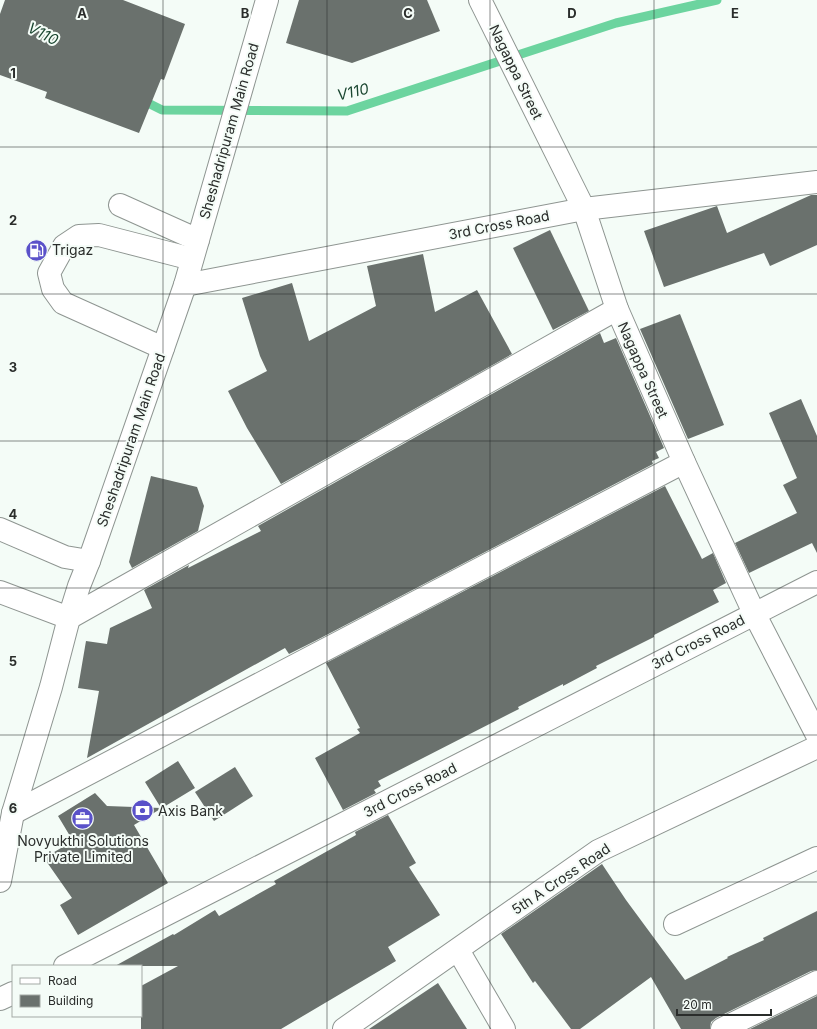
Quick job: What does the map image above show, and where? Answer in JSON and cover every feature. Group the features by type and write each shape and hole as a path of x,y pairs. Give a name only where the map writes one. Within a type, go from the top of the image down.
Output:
{"street":[{"name":"Sheshadripuram Main Road","path":"0,881 13,813 51,687 69,618 184,285 267,0"},
{"name":"Nagappa Street","path":"480,0 584,209 617,309 684,462 754,613 817,735"},
{"name":"3rd Cross Road","path":"184,285 584,209 817,182"},
{"path":"120,205 195,249"},
{"path":"163,348 63,303 53,289 49,273 64,246 79,236 99,235 195,249"},
{"path":"0,592 69,618 617,309"},
{"path":"13,813 684,462"},
{"path":"0,529 65,557 89,561"},
{"name":"3rd Cross Road","path":"67,965 817,582"},
{"name":"5th A Cross Road","path":"344,1029 598,851 817,747"},
{"path":"675,924 817,858"},
{"path":"458,950 504,1029"},
{"path":"722,1029 817,982"},
{"path":"0,999 12,993"}],"building":[{"path":"5,0 123,0 185,24 164,80 161,79 139,133 45,98 47,92 0,75 0,14"},
{"path":"299,0 427,0 440,31 352,63 286,43"},
{"path":"811,195 817,195 817,245 770,266 764,253 664,287 644,231 717,206 727,233"},
{"path":"550,230 589,311 553,330 513,248"},
{"path":"423,254 435,312 477,290 512,354 281,484 247,428 228,391 267,371 260,356 242,298 292,283 309,341 376,306 367,266"},
{"path":"680,314 724,425 688,439 640,329"},
{"path":"600,333 604,343 616,338 664,448 656,452 659,458 652,461 653,464 289,654 285,648 87,758 99,691 78,688 86,641 107,644 110,628 152,608 144,590 189,565 188,568 261,531 258,526"},
{"path":"801,399 817,436 817,553 812,543 749,573 735,543 797,513 783,485 797,478 769,413"},
{"path":"151,476 197,487 204,506 198,531 132,568 129,562"},
{"path":"665,486 702,559 713,553 726,583 713,590 719,602 596,666 597,668 563,686 563,684 518,707 519,709 378,781 381,786 374,790 376,793 343,810 315,758 360,733 357,729 360,728 326,663"},
{"path":"178,761 195,788 134,825 168,883 78,935 60,905 72,898 44,858 73,841 58,816 95,793 107,806 161,808 145,782"},
{"path":"235,767 253,796 214,821 195,792"},
{"path":"388,815 416,863 409,867 440,915 388,947 396,961 281,1029 141,1029 142,985 178,966 117,965 173,934 174,935 215,910 219,916 276,884 274,881 356,835 355,832"},
{"path":"602,864 626,900 685,980 817,911 817,970 811,971 716,1018 711,1022 710,1029 681,1029 651,977 580,1029 571,1029 535,981 533,983 501,934"},
{"path":"438,983 467,1029 369,1029"},
{"path":"817,996 817,1029 750,1029"}],"waterway":[{"name":"V110","path":"140,99 162,110 347,111 616,23 717,0"}],"place":[{"name":"Trigaz","path":"36,250"},
{"name":"Axis Bank","path":"142,811"},
{"name":"Novyukthi Solutions Private Limited","path":"83,819"}]}
